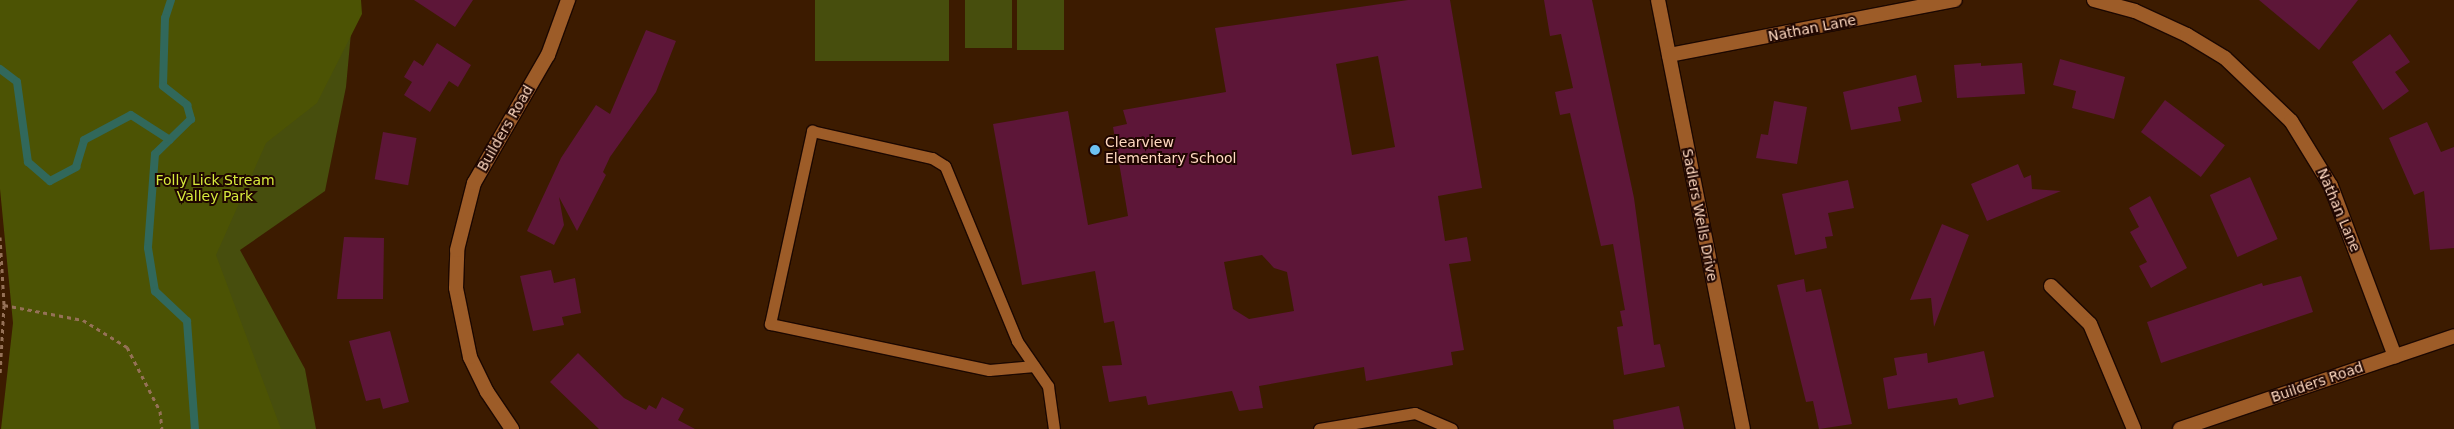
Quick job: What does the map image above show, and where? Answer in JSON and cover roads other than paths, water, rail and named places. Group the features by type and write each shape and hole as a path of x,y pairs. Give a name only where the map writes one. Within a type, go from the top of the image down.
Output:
{"street":[{"name":"Builders Road","path":"512,429 486,392 470,357 456,288 457,250 474,183 548,55 568,0"},
{"name":"Sadlers Wells Drive","path":"1658,0 1744,429"},
{"name":"Nathan Lane","path":"1669,56 1955,0"},
{"name":"Nathan Lane","path":"2094,0 2135,11 2187,35 2231,64 2291,121 2332,186 2394,356"},
{"path":"2051,286 2090,324 2134,429"},
{"name":"Builders Road","path":"2180,429 2454,336"}],"lane":[{"path":"1034,366 989,370 770,324 812,131 932,158 945,166 1017,341 1034,366 1052,394 1054,429"},
{"path":"1319,429 1415,413 1452,429"}],"waterway":[{"path":"171,0 165,18 163,86 187,105 191,119 155,154 148,248 155,291 187,321 195,429"},
{"path":"0,69 17,82 28,162 50,181 76,167 84,140 131,115 170,140"}],"place":[{"name":"Clearview Elementary School","path":"1095,150"}],"park label":[{"name":"Folly Lick Stream Valley Park","path":"215,188"}]}
